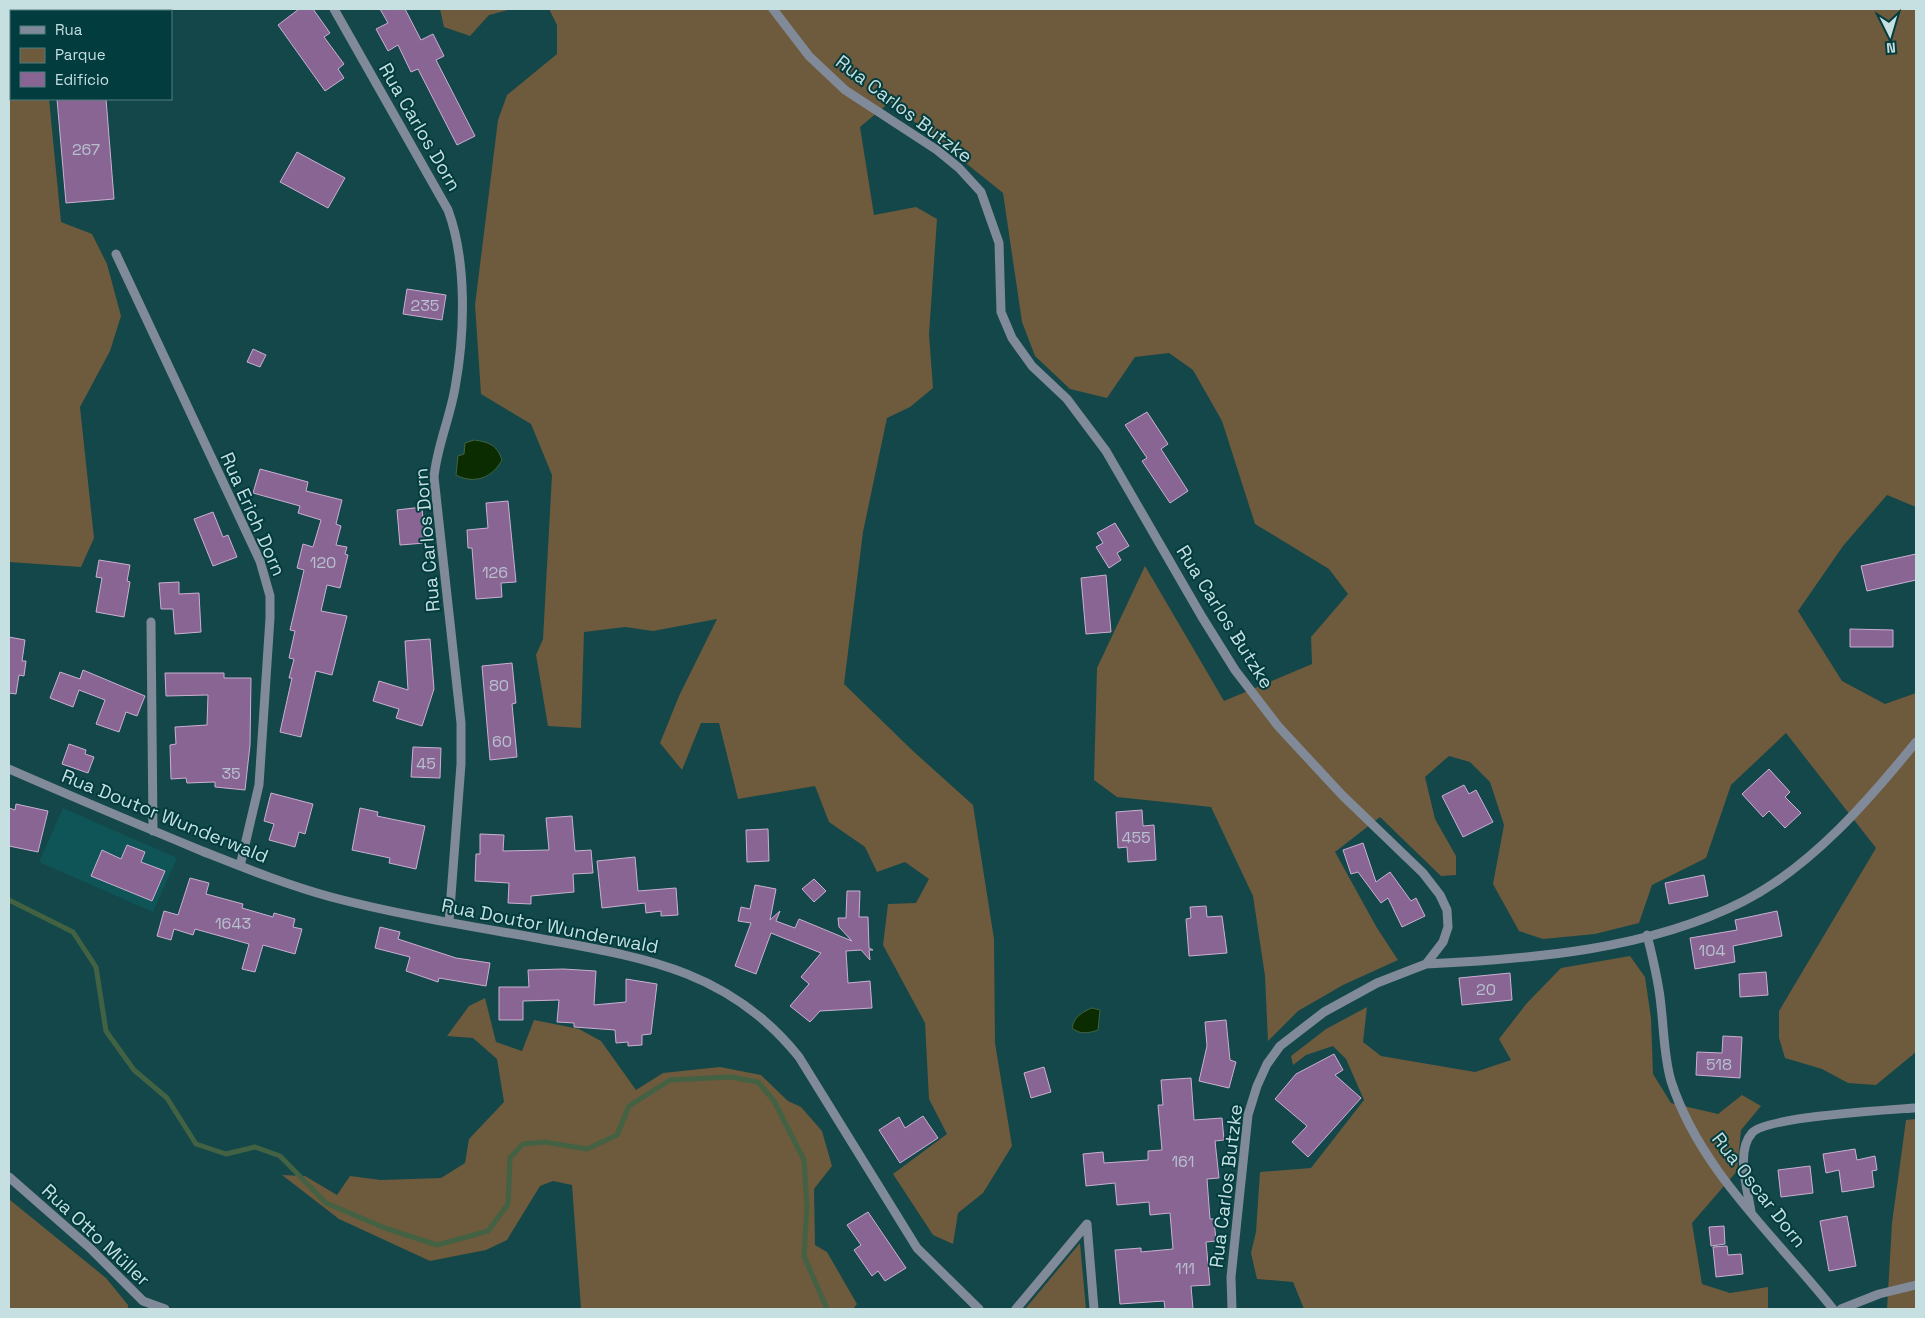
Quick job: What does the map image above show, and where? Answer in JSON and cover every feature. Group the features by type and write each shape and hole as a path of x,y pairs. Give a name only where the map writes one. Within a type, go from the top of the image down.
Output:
{"street":[{"name":"Rua Carlos Dorn","path":"334,9 448,210 459,246 462,294 455,388 436,459 434,477 461,723 461,764 449,922"},
{"name":"Rua Carlos Butzke","path":"773,9 809,56 845,90 937,150 959,168 981,192 999,243 1001,312 1012,338 1032,366 1067,400 1106,451 1202,617 1235,670 1278,726 1342,795 1423,873 1440,895 1447,910 1448,927 1443,942 1426,964 1377,983 1324,1012 1280,1046 1268,1064 1257,1086 1247,1124 1231,1277 1232,1309"},
{"name":"Rua Erich Dorn","path":"116,254 260,561 270,596 259,785 240,866"},
{"path":"150,622 153,831"},
{"path":"1426,964 1485,961 1547,954 1647,936 1709,917 1745,900 1776,880 1820,846 1878,789 1916,742"},
{"name":"Rua Doutor Wunderwald","path":"9,769 240,866 331,897 449,922 627,955 664,965 708,982 758,1013 783,1036 799,1057 917,1248 979,1309"},
{"name":"Rua Oscar Dorn","path":"1647,936 1658,981 1666,1059 1671,1081 1698,1139 1715,1167 1833,1309"},
{"path":"1752,1212 1744,1156 1746,1144 1752,1132 1776,1122 1914,1108"},
{"name":"Rua Otto Müller","path":"9,1177 90,1248 144,1305 165,1309"},
{"path":"1016,1309 1087,1224 1094,1309"},
{"path":"1841,1309 1879,1294 1916,1285"}],"shaded area":[{"path":"474,440 492,445 498,451 502,460 494,471 483,478 463,478 456,475 458,456 464,454 465,443"},
{"path":"63,808 177,858 153,912 39,862"},
{"path":"1092,1008 1100,1010 1098,1030 1088,1033 1072,1028 1079,1015"}],"green space":[{"path":"9,9 60,9 10,10 10,100 49,100 61,222 92,234 107,264 121,316 110,351 80,407 94,538 81,567 9,562"},
{"path":"440,9 512,9 489,15 470,36 444,27"},
{"path":"549,9 1916,9 1916,507 1887,495 1843,546 1798,611 1842,681 1885,704 1916,693 1916,1052 1876,1085 1848,1083 1822,1069 1785,1058 1779,1038 1779,1011 1876,848 1786,733 1731,785 1706,858 1652,885 1639,923 1595,934 1543,939 1519,931 1493,884 1504,825 1490,782 1470,762 1449,756 1425,777 1435,819 1456,856 1456,875 1441,876 1380,817 1335,852 1377,928 1398,960 1343,985 1298,1011 1268,1041 1265,976 1253,896 1211,807 1117,797 1094,780 1097,668 1145,566 1224,701 1312,664 1311,637 1348,594 1329,569 1255,524 1222,421 1193,370 1169,353 1135,357 1107,398 1070,389 1035,356 1022,322 1003,193 890,102 860,127 874,215 916,207 937,219 929,334 933,388 910,407 887,418 863,532 844,684 913,751 973,805 994,939 995,1043 1012,1146 983,1193 958,1213 953,1244 933,1235 893,1174 947,1134 929,1099 925,1023 883,945 888,904 916,903 929,879 905,862 877,872 865,847 829,822 815,786 738,799 719,723 701,723 682,770 660,743 679,696 717,619 653,631 625,627 584,632 581,728 548,726 536,655 543,639 552,475 531,424 481,394 475,305 498,120 507,95 557,54 557,25"},
{"path":"1630,956 1645,977 1651,1018 1653,1074 1671,1103 1718,1114 1742,1095 1761,1106 1741,1130 1737,1171 1692,1223 1702,1284 1730,1293 1768,1287 1768,1309 1304,1309 1293,1282 1257,1279 1251,1253 1256,1232 1260,1172 1311,1168 1364,1100 1346,1059 1333,1046 1306,1055 1293,1065 1291,1056 1326,1029 1367,1007 1363,1042 1381,1056 1475,1072 1511,1060 1499,1039 1527,1003 1561,968"},
{"path":"485,998 496,1042 522,1051 534,1020 579,1029 601,1041 636,1090 663,1073 720,1067 761,1075 788,1101 801,1107 822,1131 832,1166 814,1189 815,1245 827,1252 857,1304 853,1309 581,1309 572,1185 553,1181 540,1186 507,1240 486,1250 430,1261 339,1219 282,1175 305,1176 337,1195 350,1176 381,1180 441,1178 465,1163 469,1139 504,1102 497,1059 473,1038 447,1036 469,1006"},
{"path":"1916,1119 1916,1309 1887,1309 1892,1223 1906,1120"},
{"path":"10,1200 106,1278 128,1305 128,1309 9,1309"},
{"path":"1080,1243 1086,1309 1025,1309"}],"building":[{"path":"299,9 313,9 330,33 324,37 344,64 338,69 344,78 325,91 278,25"},
{"path":"380,9 405,9 421,40 433,34 444,56 436,60 475,136 457,145 418,69 411,72 398,45 388,51 376,29 388,23"},
{"path":"57,100 106,100 114,199 66,203"},
{"path":"297,152 345,178 328,208 280,182"},
{"path":"407,289 446,295 442,320 403,314"},
{"path":"253,349 266,355 260,367 247,362"},
{"path":"1147,412 1168,444 1161,449 1188,491 1170,503 1142,461 1147,458 1125,425"},
{"path":"260,469 308,482 306,491 342,500 336,524 341,526 336,545 347,547 345,554 348,555 340,588 327,585 321,611 347,616 332,675 316,671 301,737 280,732 292,678 289,678 294,659 289,658 295,631 290,630 304,570 297,568 303,544 313,547 321,520 298,513 300,506 253,493"},
{"path":"508,501 516,582 501,583 502,597 476,599 472,548 468,548 467,530 488,528 486,503"},
{"path":"422,507 425,543 400,545 397,510"},
{"path":"213,512 223,537 228,535 237,557 213,566 194,519"},
{"path":"1115,523 1129,546 1117,553 1121,560 1109,568 1096,547 1103,543 1097,533"},
{"path":"1916,554 1916,580 1867,591 1861,566"},
{"path":"99,560 130,565 127,581 130,582 124,617 96,612 102,578 96,577"},
{"path":"1106,575 1111,632 1086,634 1081,578"},
{"path":"179,582 179,594 199,593 201,632 175,634 173,609 161,609 159,583"},
{"path":"1850,629 1893,630 1893,647 1850,647"},
{"path":"9,637 25,640 22,661 26,661 24,676 19,675 16,694 9,693"},
{"path":"430,639 434,689 422,726 396,718 399,709 373,701 379,681 408,690 405,641"},
{"path":"512,663 516,703 512,704 517,757 490,760 482,666"},
{"path":"83,670 145,696 137,716 126,712 119,732 96,724 105,700 79,690 73,707 50,698 60,672 80,679"},
{"path":"165,673 224,673 224,678 251,678 250,745 245,790 215,787 215,782 187,783 186,778 171,779 170,745 176,744 175,727 207,725 208,695 166,696"},
{"path":"69,744 86,750 85,754 94,757 88,773 62,764"},
{"path":"413,747 441,748 440,778 411,777"},
{"path":"1769,769 1790,792 1785,797 1801,813 1785,828 1769,811 1763,817 1742,794"},
{"path":"1464,785 1469,794 1476,790 1493,822 1463,837 1442,796"},
{"path":"271,793 313,804 305,834 299,832 295,847 269,840 274,824 264,821"},
{"path":"16,804 48,811 38,852 9,846 9,808 15,810"},
{"path":"360,808 378,812 377,816 425,826 416,869 389,863 390,858 352,850"},
{"path":"1142,810 1143,826 1154,825 1156,860 1128,862 1127,847 1118,848 1116,812"},
{"path":"572,816 575,851 591,850 593,873 573,874 574,892 531,896 531,904 508,903 509,883 475,881 476,854 480,854 480,834 504,835 503,851 549,850 546,818"},
{"path":"768,829 769,861 747,862 746,830"},
{"path":"1363,843 1376,882 1390,872 1411,901 1416,898 1425,916 1402,927 1388,898 1381,903 1358,872 1351,874 1343,850"},
{"path":"127,845 145,852 141,862 165,871 152,901 91,876 102,850 121,859"},
{"path":"635,857 638,891 676,888 678,915 661,916 661,911 646,913 645,903 602,908 597,861"},
{"path":"1704,875 1708,896 1669,904 1665,883"},
{"path":"190,878 209,883 206,894 243,904 242,908 273,917 274,913 295,919 293,927 302,929 295,954 263,945 255,972 242,969 249,944 195,929 193,935 174,929 171,940 157,936 164,911 178,915"},
{"path":"814,879 826,891 814,902 802,889"},
{"path":"755,885 776,889 770,920 780,911 776,921 795,928 799,919 852,941 839,927 838,918 846,918 847,891 860,891 859,917 868,917 869,948 873,950 869,950 870,960 861,950 846,951 848,983 870,981 872,1008 820,1011 810,1022 790,1006 809,984 801,977 821,953 771,933 756,974 735,966 751,923 738,921 741,907 750,909"},
{"path":"1206,906 1207,917 1222,916 1227,953 1189,956 1186,919 1191,918 1190,907"},
{"path":"1777,911 1782,936 1733,946 1735,962 1695,969 1690,938 1737,930 1735,920"},
{"path":"380,927 400,932 398,939 456,958 490,963 486,986 439,978 438,982 406,971 410,957 375,948"},
{"path":"563,969 596,971 594,1005 626,1002 626,979 657,984 651,1034 642,1035 642,1045 628,1046 628,1042 616,1043 615,1030 574,1027 574,1023 557,1022 559,1000 523,1001 523,1020 499,1020 499,987 529,987 528,970"},
{"path":"1766,972 1768,995 1740,997 1739,974"},
{"path":"1510,973 1512,1000 1462,1005 1459,978"},
{"path":"1226,1020 1230,1060 1236,1062 1229,1088 1199,1081 1207,1046 1205,1022"},
{"path":"1723,1036 1742,1037 1740,1078 1696,1075 1697,1052 1722,1053"},
{"path":"1334,1054 1343,1070 1335,1075 1361,1098 1308,1157 1292,1142 1307,1126 1275,1099 1296,1074"},
{"path":"1044,1067 1051,1092 1031,1098 1024,1073"},
{"path":"1191,1078 1194,1120 1222,1118 1224,1140 1215,1141 1219,1178 1207,1179 1210,1219 1214,1219 1216,1241 1206,1242 1210,1285 1191,1286 1193,1309 1165,1309 1164,1301 1120,1304 1115,1250 1141,1248 1141,1252 1173,1249 1170,1213 1150,1215 1149,1202 1117,1205 1115,1183 1086,1186 1083,1154 1103,1152 1104,1163 1148,1160 1148,1151 1162,1150 1158,1105 1163,1105 1161,1080"},
{"path":"923,1116 938,1138 900,1163 879,1130 899,1117 905,1128"},
{"path":"1855,1149 1857,1160 1875,1156 1877,1170 1872,1171 1874,1187 1842,1192 1839,1170 1826,1173 1823,1154"},
{"path":"1810,1166 1813,1193 1781,1197 1778,1170"},
{"path":"868,1212 906,1268 885,1281 878,1271 872,1276 854,1250 861,1245 847,1225"},
{"path":"1847,1216 1856,1266 1829,1271 1820,1221"},
{"path":"1724,1226 1725,1244 1711,1246 1709,1227"},
{"path":"1727,1246 1728,1255 1741,1254 1743,1274 1716,1277 1713,1247"}],"waterway":[{"path":"9,900 73,932 96,967 106,1031 134,1070 167,1098 196,1144 226,1154 255,1147 280,1156 326,1203 385,1228 437,1245 488,1231 508,1204 510,1158 523,1144 545,1142 587,1149 617,1135 629,1106 670,1080 730,1077 758,1082 774,1101 804,1160 807,1206 804,1256 827,1309"}]}
